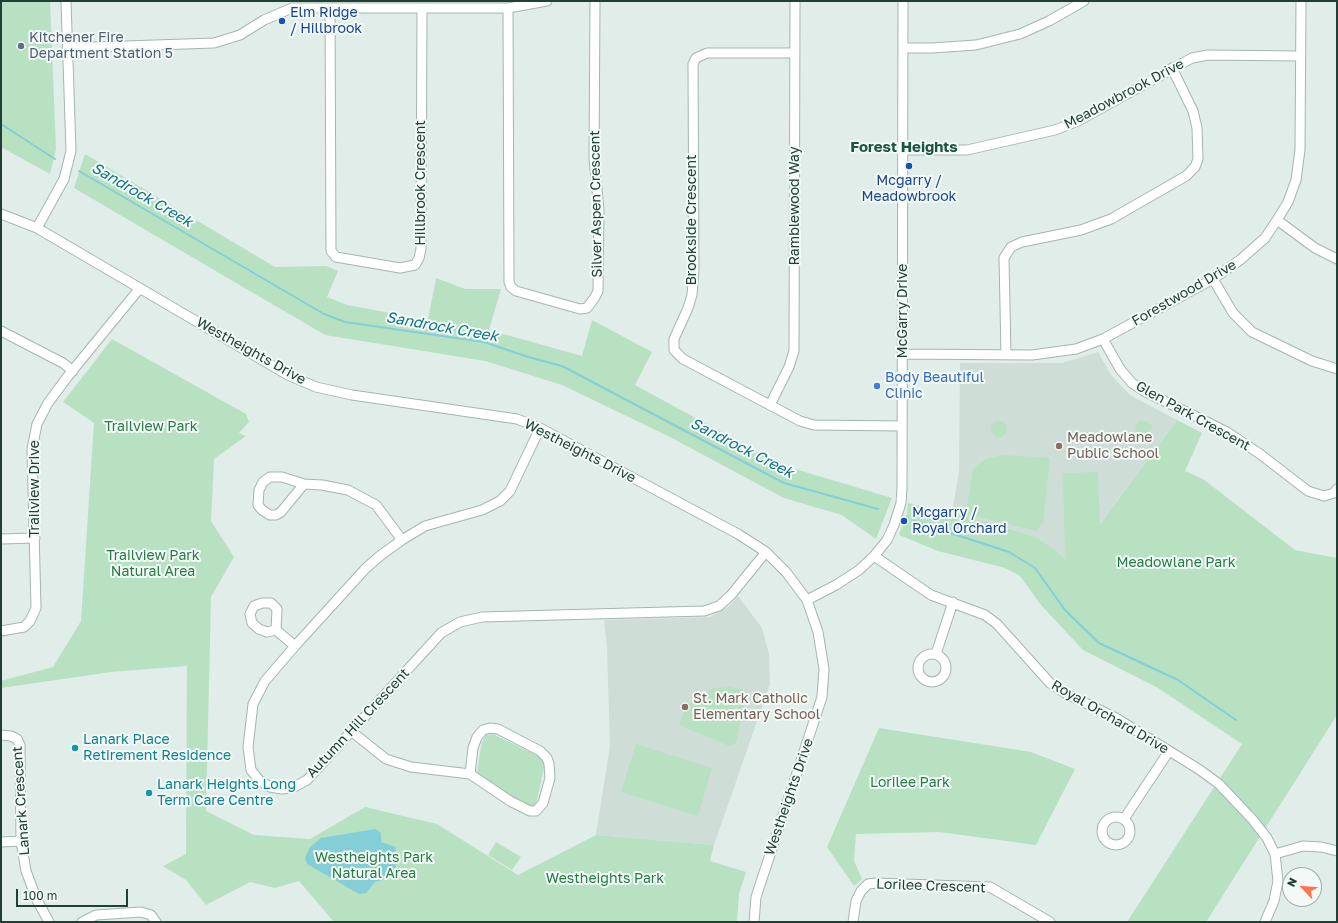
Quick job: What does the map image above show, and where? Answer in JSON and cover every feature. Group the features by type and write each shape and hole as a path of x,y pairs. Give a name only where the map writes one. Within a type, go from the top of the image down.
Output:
{"street":[{"path":"37,228 64,179 70,151 66,1"},
{"path":"67,48 214,43 240,35 264,20 292,8 422,8 466,5 508,8 547,1"},
{"name":"Silver Aspen Crescent","path":"508,8 509,282 511,287 516,291 580,309 587,308 596,297 598,291 599,210 594,159 595,1"},
{"name":"Ramblewood Way","path":"770,405 789,367 794,351 795,1"},
{"name":"McGarry Drive","path":"807,600 836,586 874,556 887,540 894,525 901,503 903,1"},
{"path":"903,48 976,45 1020,34 1049,21 1084,1"},
{"name":"Forestwood Drive","path":"902,354 1006,355 1063,352 1103,339 1213,279 1240,260 1265,238 1278,220 1296,180 1300,150 1299,56 1301,1"},
{"name":"Hillbrook Crescent","path":"330,8 331,251 336,257 400,268 408,268 415,265 419,258 421,249 422,8"},
{"name":"Brookside Crescent","path":"795,53 707,53 696,58 693,64 694,269 692,295 688,308 674,339 674,350 683,359 800,421 814,425 902,426"},
{"name":"Meadowbrook Drive","path":"903,150 967,150 1055,130 1078,121 1192,58 1208,55 1299,56"},
{"path":"1006,355 1004,258 1011,247 1022,242 1081,230 1110,219 1186,176 1195,167 1198,159 1197,128 1193,111 1172,68"},
{"name":"Westheights Drive","path":"1,214 37,228 288,375 316,387 352,395 499,415 517,419 540,428 738,534 766,552 786,572 807,600 818,632 824,669 822,697 756,897 754,922"},
{"path":"1278,220 1315,248 1337,259"},
{"path":"1213,279 1233,313 1252,332 1312,361 1337,369"},
{"name":"Trailview Drive","path":"1,631 24,627 34,614 36,608 33,437 42,413 73,371 140,288"},
{"path":"1,331 63,363 73,371"},
{"name":"Glen Park Crescent","path":"1103,339 1120,369 1132,383 1144,391 1227,432 1260,454 1308,491 1324,496 1334,493 1337,489"},
{"name":"Autumn Hill Crescent","path":"540,428 510,491 500,501 482,510 425,526 402,540 366,568 265,681 253,704 248,747 252,770 259,780 270,786 282,789 294,786 307,780 441,633 460,622 482,617 704,611 718,606 731,595 766,552"},
{"path":"304,484 281,512 276,515 266,513 258,505 259,490 263,482 270,477 282,477 304,484 322,485 348,490 376,505 402,540"},
{"path":"1,539 35,538"},
{"name":"Royal Orchard Drive","path":"874,556 920,589 931,595 953,602 985,616 997,624 1050,683 1065,693 1116,718 1219,784 1253,820 1267,838 1275,854 1278,881 1268,921"},
{"path":"936,654 953,602"},
{"path":"276,630 295,646"},
{"path":"351,731 386,760 411,767 470,774 525,809 536,811 543,803 550,778 547,758 540,751 498,729 490,728 483,730 477,737 473,748 470,774"},
{"name":"Lanark Crescent","path":"1,735 11,736 17,739 20,745 20,841 26,871 34,892 49,922"},
{"path":"1124,819 1169,751"},
{"path":"1,842 20,841"},
{"path":"1275,854 1303,846 1321,847 1337,851"},
{"name":"Lorilee Crescent","path":"853,922 856,901 861,891 868,884 876,883 990,887 998,890 1050,922"},
{"path":"82,922 96,915 141,912 151,915 156,922"}],"shaded area":[{"name":"Meadowlane Public School","path":"1098,352 1111,375 1130,395 1177,420 1070,564 1051,547 1036,537 987,522 952,514 959,472 960,363 1062,363"},
{"name":"St. Mark Catholic Elementary School","path":"738,596 762,628 769,654 770,684 714,845 596,835 610,746 607,649 604,620 710,617 728,607"}],"green space":[{"path":"1,1 50,1 56,149 50,174 1,147"},
{"path":"85,154 275,267 326,266 338,271 327,297 347,305 428,320 436,278 465,289 501,289 489,330 582,356 592,320 652,352 635,385 782,465 892,498 876,539 842,515 784,498 668,436 562,385 485,361 325,335 74,188"},
{"path":"112,339 246,414 249,422 239,433 246,436 214,459 211,521 234,557 211,597 206,811 254,835 310,839 365,807 437,824 518,875 596,835 714,845 710,861 746,872 739,894 737,922 334,922 299,881 275,888 250,882 206,905 186,880 163,866 186,854 187,666 111,672 1,688 1,681 53,667 81,621 94,423 63,402"},
{"name":"Meadowlane Park","path":"1177,420 1202,433 1185,471 1203,479 1295,550 1337,558 1337,715 1206,922 1127,922 1242,744 1158,688 1083,650 1041,605 1020,576 1005,568 938,551 899,535 907,514 908,503 987,522 1036,537 1065,559 1063,473 1098,472 1100,524"},
{"path":"996,421 1002,421 1007,426 1005,435 1002,437 996,437 991,432 991,426"},
{"path":"1139,421 1146,421 1153,426 1148,435 1135,433 1136,425"},
{"path":"1003,455 1050,458 1043,523 1036,531 966,514 973,469 985,459"},
{"path":"731,687 747,691 736,743 729,746 679,725 686,707 697,698 713,688"},
{"name":"Lorilee Park","path":"879,728 1031,752 1075,769 1036,845 939,832 856,834 854,861 862,879 854,886 827,847"},
{"path":"493,734 540,757 543,761 544,768 536,804 533,807 528,807 479,776 477,772 482,742 486,735"},
{"path":"636,744 712,768 698,816 621,792"},
{"path":"496,842 521,857 512,870 488,855"}],"water":[{"path":"375,829 381,833 381,842 396,847 394,858 397,873 386,879 375,882 366,893 359,894 307,864 305,858 310,847 321,838"}],"waterway":[{"name":"Sandrock Creek","path":"1,124 55,159"},
{"name":"Sandrock Creek","path":"79,171 324,314 345,322 484,342 528,357 562,366 784,483 878,509"},
{"name":"Sandrock Creek","path":"914,521 1009,552 1035,568 1065,610 1099,643 1178,680 1236,720"}],"place":[{"name":"Elm Ridge / Hillbrook","path":"282,21"},
{"name":"Kitchener Fire Department Station 5","path":"21,46"},
{"name":"Mcgarry / Meadowbrook","path":"909,166"},
{"name":"Body Beautiful Clinic","path":"877,386"},
{"name":"Meadowlane Public School","path":"1059,446"},
{"name":"Mcgarry / Royal Orchard","path":"904,521"},
{"name":"St. Mark Catholic Elementary School","path":"685,707"},
{"name":"Lanark Place Retirement Residence","path":"75,748"},
{"name":"Lanark Heights Long Term Care Centre","path":"149,793"}],"district":[{"name":"Forest Heights","path":"904,147"}],"park label":[{"name":"Trailview Park","path":"151,427"},
{"name":"Trailview Park Natural Area","path":"153,564"},
{"name":"Westheights Park Natural Area","path":"374,866"},
{"name":"Westheights Park","path":"605,879"}]}
